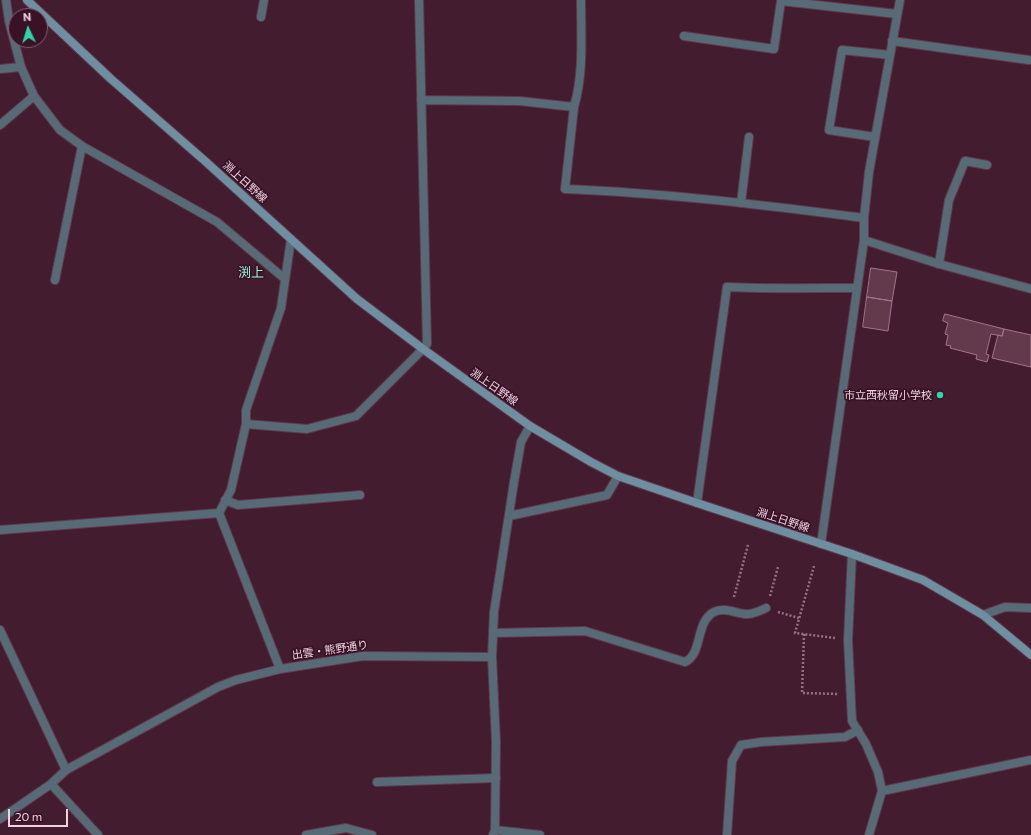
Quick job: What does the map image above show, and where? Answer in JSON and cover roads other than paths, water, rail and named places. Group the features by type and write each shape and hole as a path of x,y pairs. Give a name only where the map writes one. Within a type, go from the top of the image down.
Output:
{"main road":[{"name":"淵上日野線","path":"27,0 111,79 358,298 423,349 530,426 618,476 852,554 922,580 983,615 1031,655"}],"street":[{"path":"6,0 9,21 21,68 34,96 60,130 82,146 217,222 285,279"},
{"path":"261,17 264,0"},
{"path":"246,424 307,429 356,416 427,344 419,0"},
{"path":"581,0 581,70 579,92 574,107 565,189 628,191 864,218"},
{"path":"821,544 858,288 864,240 864,218 869,172 900,0"},
{"path":"684,36 774,49 781,1 897,14"},
{"path":"892,41 1029,60"},
{"path":"875,137 829,130 842,50 890,55"},
{"path":"0,69 21,68"},
{"path":"0,125 34,96"},
{"path":"421,100 520,101 574,107"},
{"path":"741,203 749,137"},
{"path":"55,280 82,146"},
{"path":"939,264 949,200 965,161 987,166"},
{"path":"280,669 219,513 231,490 246,424 246,410 281,308 291,239"},
{"path":"864,240 939,264 1031,289"},
{"path":"697,503 727,287 763,289 810,287 858,288"},
{"path":"530,426 521,442 494,612 492,657 496,742 494,832 540,835"},
{"path":"509,516 607,495 618,476"},
{"path":"225,500 238,505 360,495"},
{"path":"0,530 219,513"},
{"path":"852,554 848,640 852,721 866,744 878,772 882,791 869,835"},
{"path":"983,615 1006,607 1031,608"},
{"path":"493,633 585,631 685,662 690,660 694,655 697,640 706,620 714,612 729,610 747,615 766,608"},
{"path":"0,630 66,770"},
{"name":"出雲・熊野通り","path":"0,819 51,784 66,770 218,687 236,680 280,669 363,656 492,657"},
{"path":"727,835 732,761 741,745 761,742 845,737 858,730"},
{"path":"882,791 1031,760"},
{"path":"377,782 496,778"},
{"path":"51,784 98,835"},
{"path":"306,834 346,828 372,835"}],"place":[{"name":"市立西秋留小学校","path":"940,395"}],"district":[{"name":"渕上","path":"251,273"}]}
